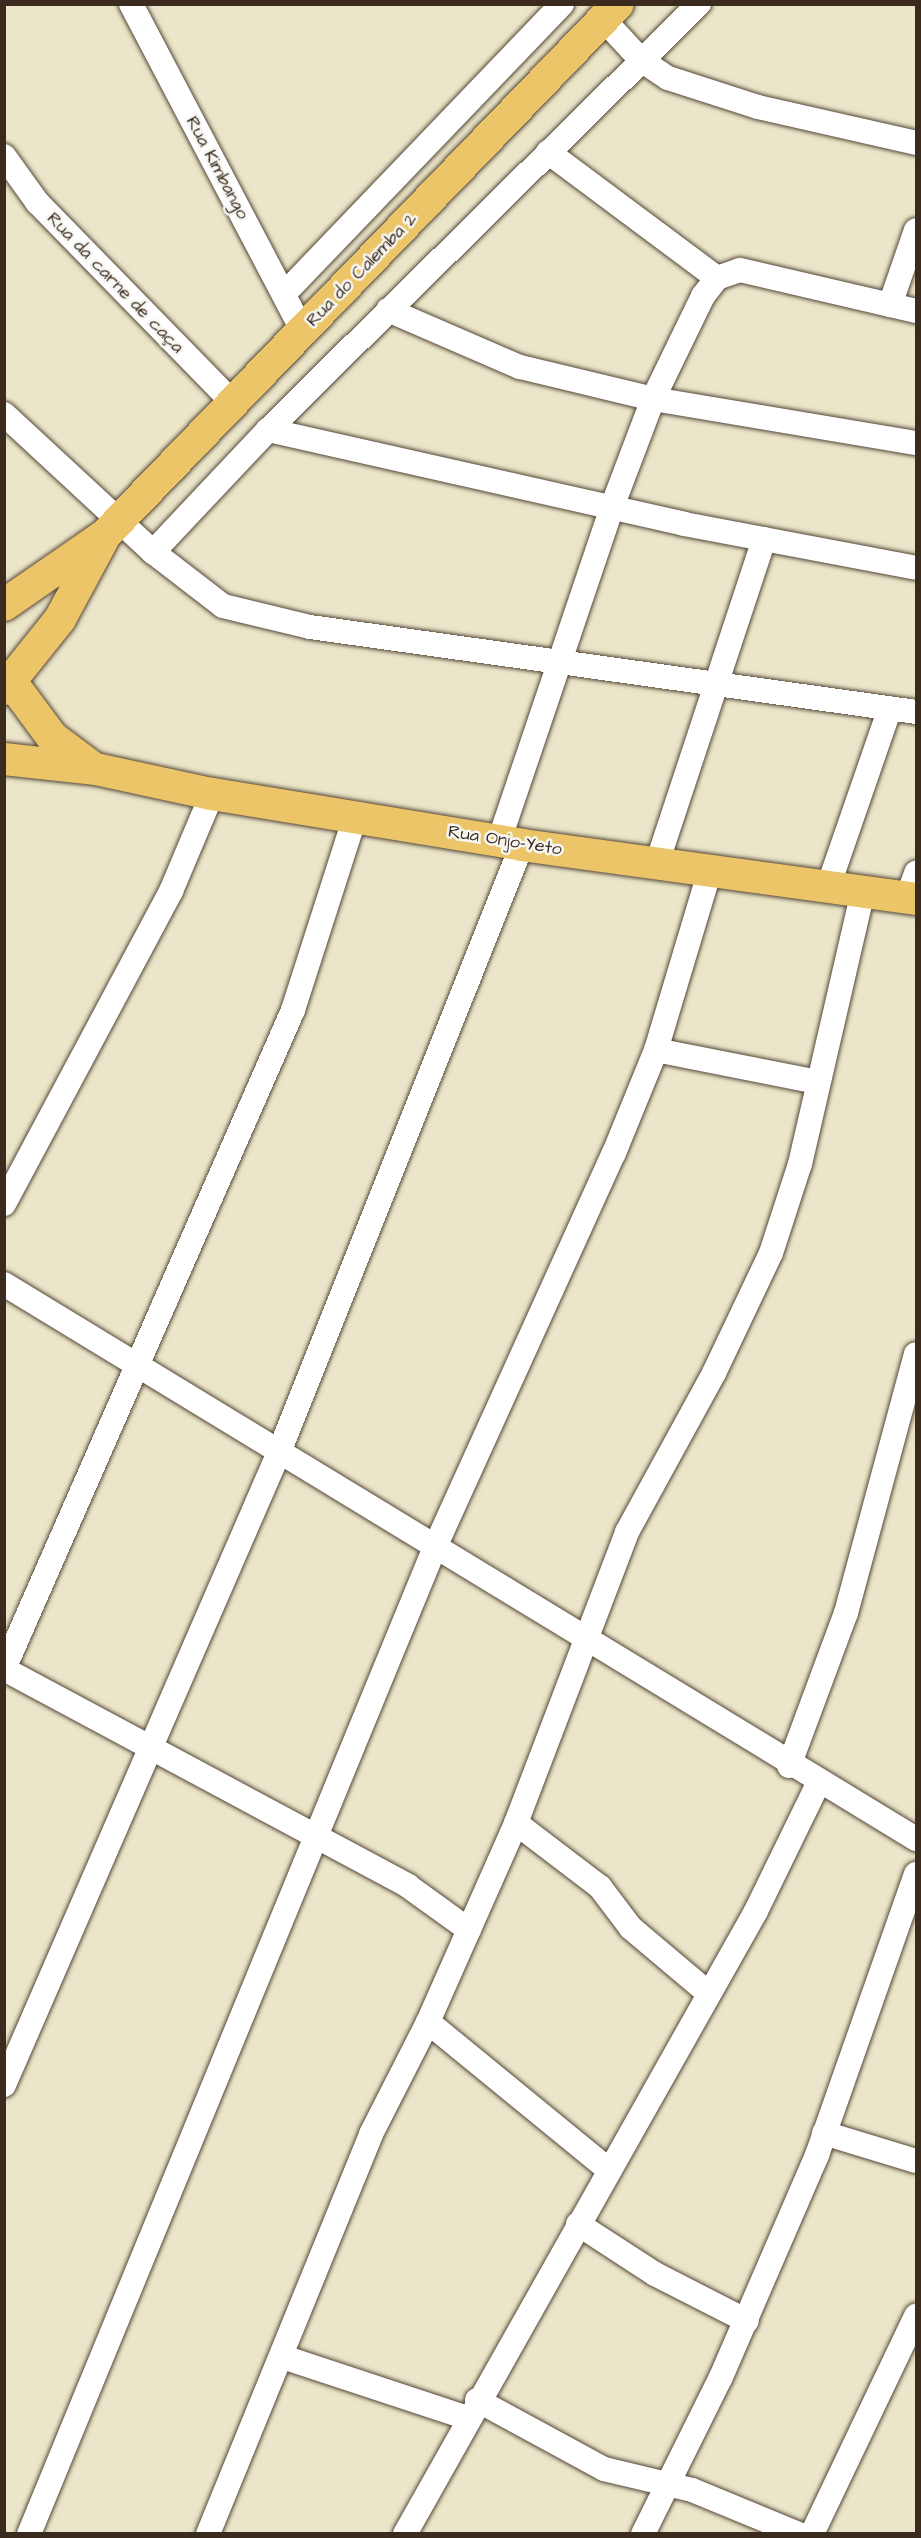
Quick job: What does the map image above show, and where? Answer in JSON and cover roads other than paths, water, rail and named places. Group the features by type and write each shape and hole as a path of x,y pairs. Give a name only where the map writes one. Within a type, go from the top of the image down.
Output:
{"main road":[{"name":"Rua do Calemba 2","path":"5,604 112,528 611,12"},
{"name":"Rua do Calemba 2","path":"8,686 49,636 112,528"},
{"path":"5,604 33,617 49,636"},
{"path":"8,686 52,737 96,769"},
{"name":"Rua Onjo-Yeto","path":"4,759 96,769 212,794 511,843 828,887 863,891 913,890"}],"street":[{"name":"Rua Kimbango","path":"131,4 303,331"},
{"path":"284,294 562,4"},
{"path":"153,552 268,430 699,4"},
{"path":"611,12 641,60 668,78 758,107 916,143"},
{"path":"548,152 717,278"},
{"name":"Rua da carne de caça","path":"4,156 37,202 233,403"},
{"path":"890,305 916,230"},
{"path":"5,2083 280,1450 511,843 559,664 612,507 653,399 694,307 717,278 740,270 916,311"},
{"path":"388,310 520,367 653,399 916,443"},
{"path":"4,414 112,528 153,552 223,606 310,627 559,664 714,683 916,712"},
{"path":"268,430 612,507 916,568"},
{"path":"657,863 714,683 764,539"},
{"path":"828,887 890,708"},
{"path":"4,1204 171,891 212,794"},
{"path":"355,817 293,1010 134,1362 4,1669 408,1886 469,1930"},
{"path":"29,2534 313,1836 435,1547 656,1050 710,870"},
{"path":"208,2534 283,2357 371,2134 428,2022 516,1823 627,1532 714,1373 771,1253 800,1164 863,891"},
{"path":"656,1050 818,1083"},
{"path":"4,1284 280,1450 585,1642 789,1766 916,1839"},
{"path":"789,1766 846,1613 916,1354"},
{"path":"405,2534 472,2409 609,2170 707,1992 756,1911 819,1782"},
{"path":"516,1823 600,1887 632,1928 707,1992"},
{"path":"643,2534 747,2321 824,2133 916,1874"},
{"path":"428,2022 609,2170"},
{"path":"824,2133 916,2161"},
{"path":"578,2224 655,2274 747,2321"},
{"path":"812,2534 916,2316"},
{"path":"283,2357 472,2409 604,2469 716,2498 799,2534"}]}
